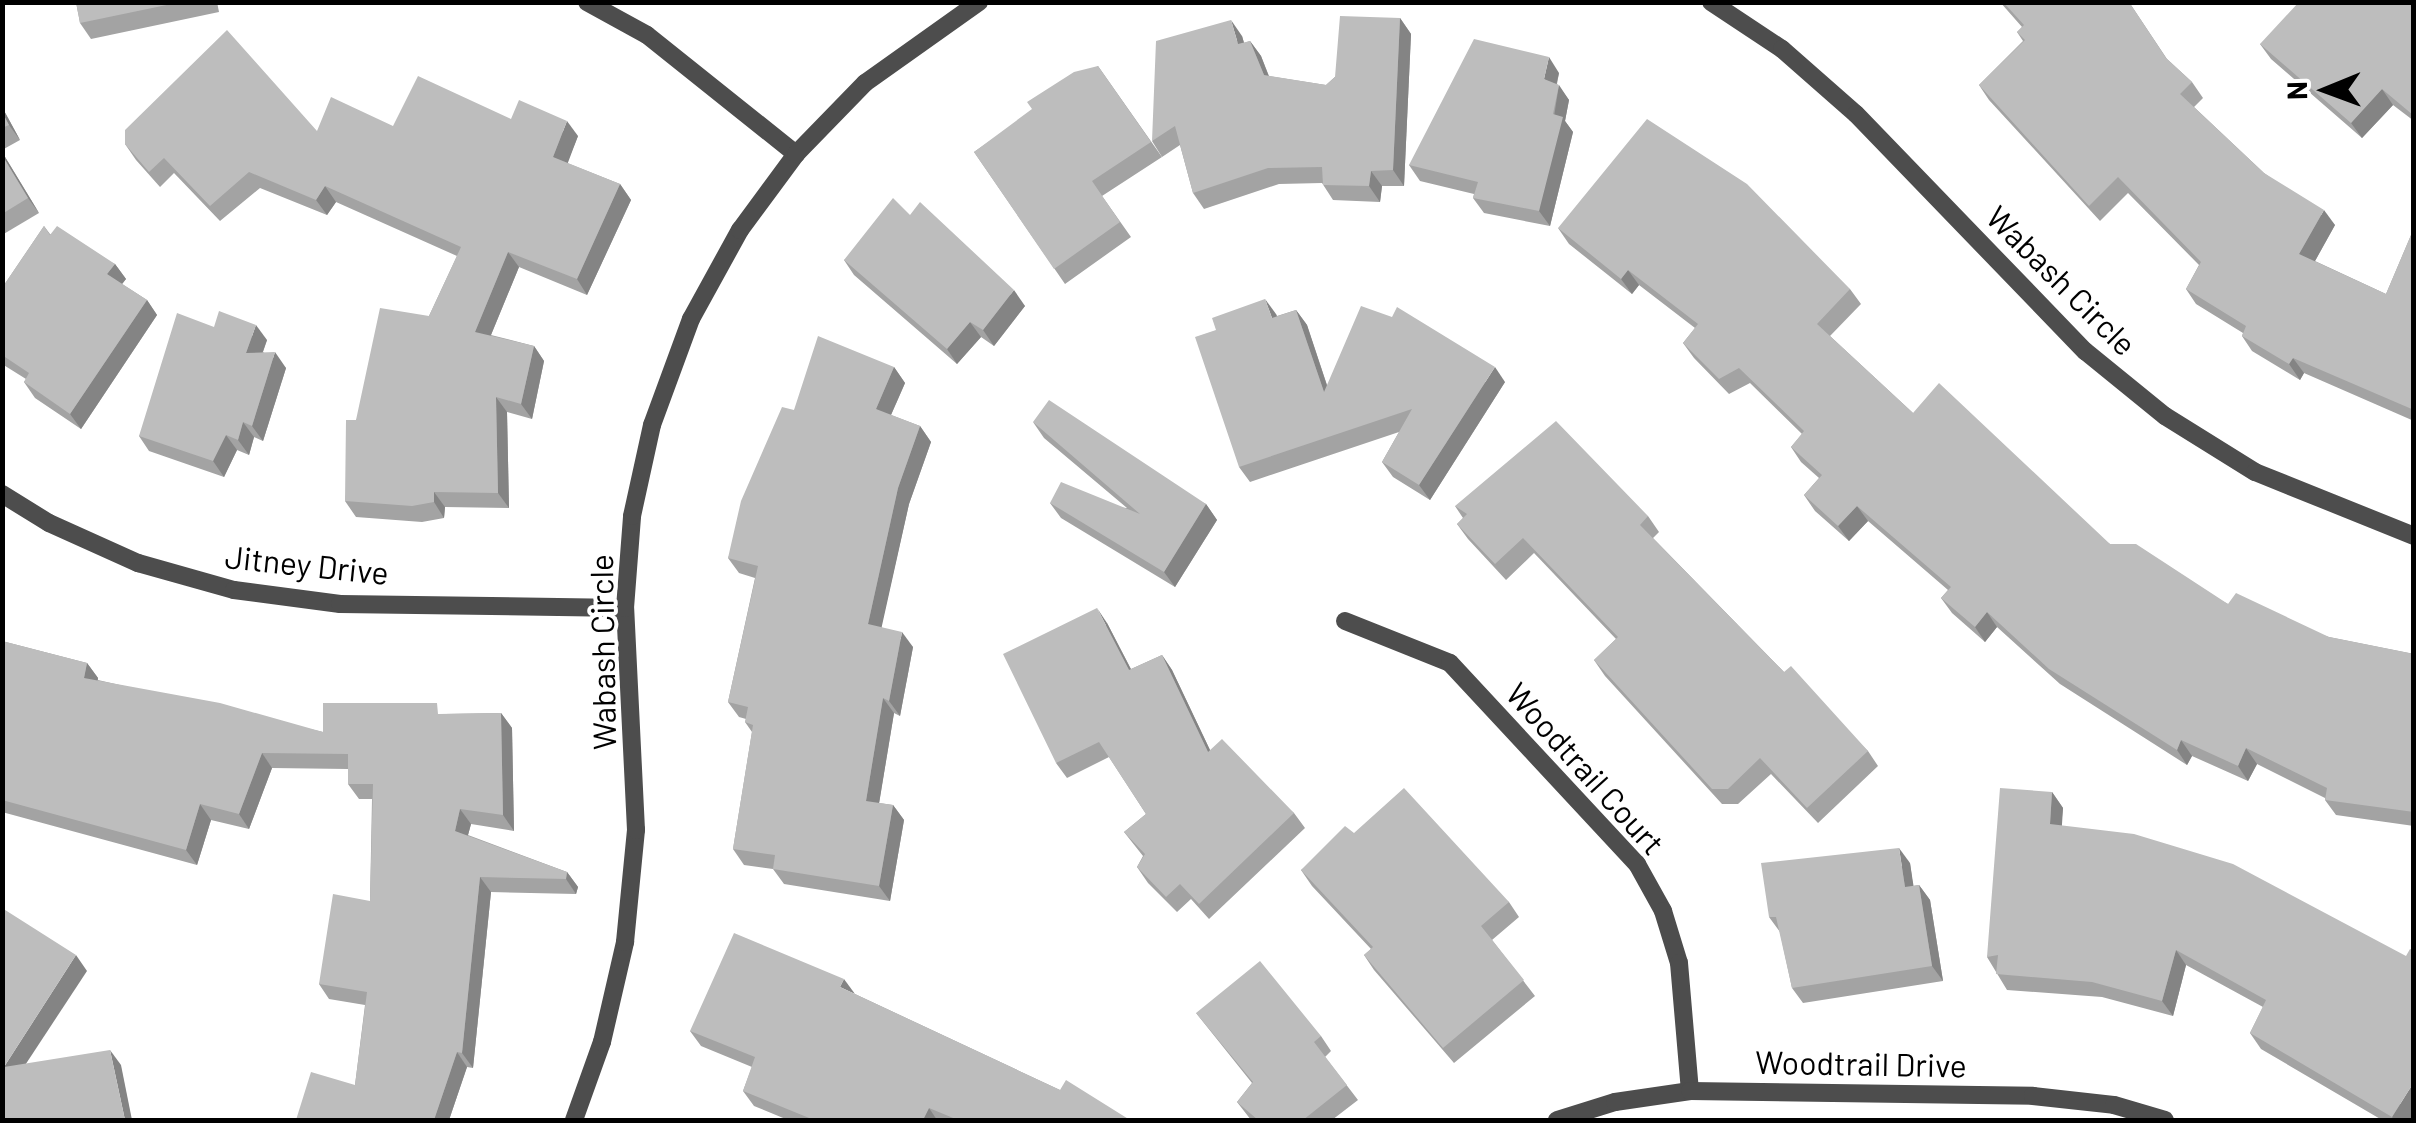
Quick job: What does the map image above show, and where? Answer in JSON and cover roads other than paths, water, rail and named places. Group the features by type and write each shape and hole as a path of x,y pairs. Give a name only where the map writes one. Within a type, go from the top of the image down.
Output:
{"street":[{"path":"587,2 646,35 796,154"},
{"name":"Wabash Circle","path":"574,1120 606,1026 636,830 625,608 632,516 648,443 684,337 740,230 796,154 865,83 979,2"},
{"name":"Wabash Circle","path":"1712,2 1782,49 1856,114 2085,351 2165,416 2255,472 2414,536"},
{"name":"Jitney Drive","path":"2,494 49,523 138,563 234,590 340,604 625,608"},
{"name":"Woodtrail Court","path":"1345,620 1450,663 1637,864 1663,911 1679,962 1690,1091"},
{"name":"Woodtrail Drive","path":"1556,1120 1615,1102 1690,1091 2033,1096 2114,1105 2166,1120"}]}
